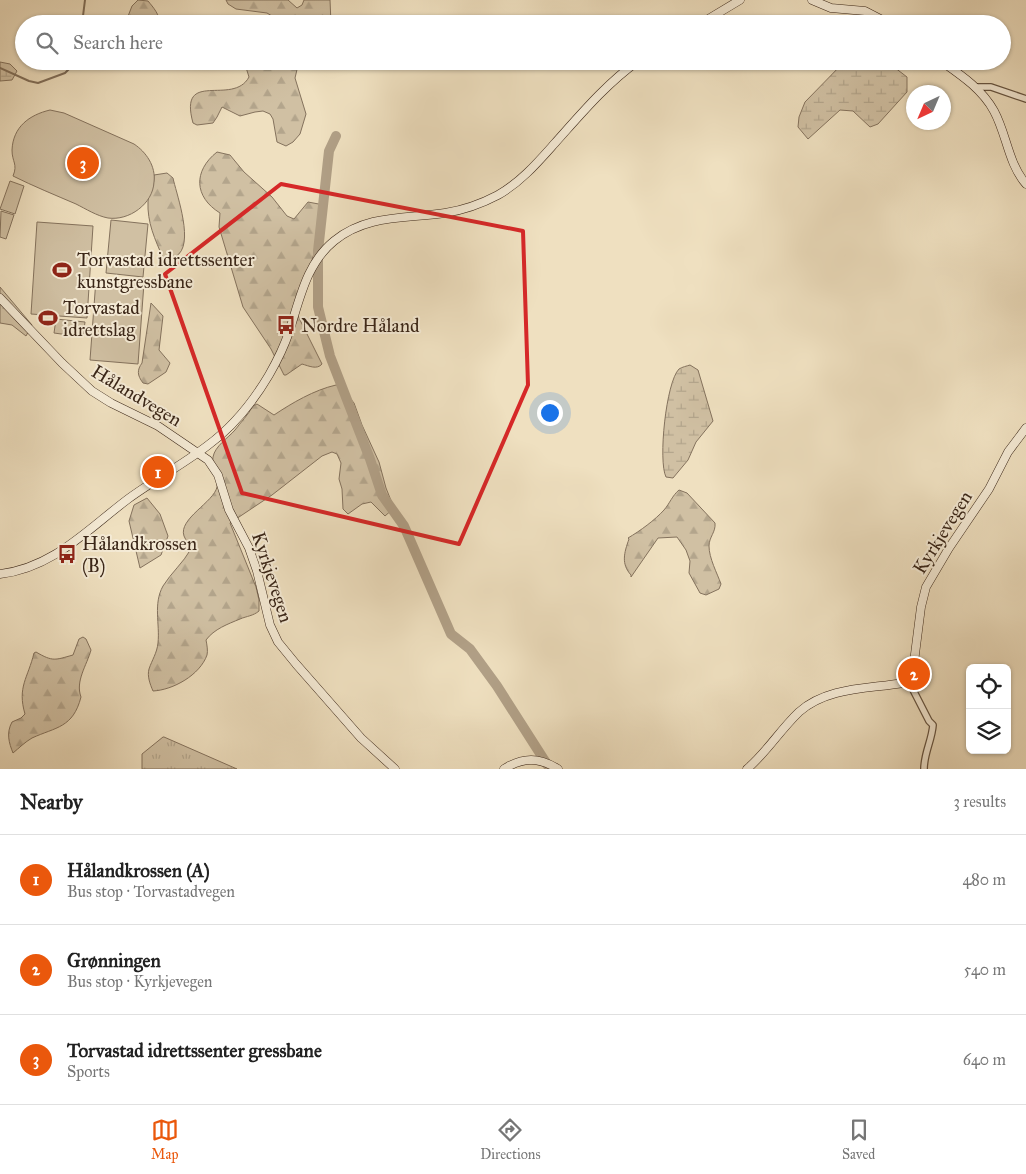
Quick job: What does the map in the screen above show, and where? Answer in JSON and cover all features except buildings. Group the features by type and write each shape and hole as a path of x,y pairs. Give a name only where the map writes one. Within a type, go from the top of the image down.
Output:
{"main road":[{"path":"715,15 740,0"},
{"path":"812,0 831,8 855,9 874,15"},
{"path":"0,574 27,568 55,555 134,495 198,453 236,420 262,387 276,362 285,343 309,272 329,245 347,232 371,221 458,210 474,206 509,188 528,172 607,87 627,70"},
{"path":"953,70 975,87 993,110 1012,163 1026,184"},
{"name":"Hålandvegen","path":"0,298 92,391 111,403 158,426 198,453"},
{"name":"Kyrkjevegen","path":"908,680 911,676 914,662 921,607 926,587 988,489 1012,446 1026,428"},
{"name":"Kyrkjevegen","path":"198,453 208,460 218,475 228,510 249,548 257,571 270,625 278,642 361,738 395,769"},
{"path":"747,769 792,719 813,702 832,693 890,685 908,680"},
{"path":"504,769 526,759 540,760 558,769"}],"street":[{"path":"975,87 991,87 1026,99"},
{"path":"908,680 929,721 933,725 926,751 924,769"}],"highlighted area":[{"path":"281,184 523,231 528,385 459,544 242,493 165,274"}],"green space":[{"path":"138,0 148,1 158,15 128,15 132,6"},
{"path":"226,0 288,0 297,8 302,5 304,0 330,0 331,15 270,15 236,9 228,4"},
{"path":"0,62 10,64 17,71 12,80 0,81"},
{"path":"247,70 297,70 295,78 306,114 300,134 293,142 286,146 277,142 273,119 270,114 263,111 240,116 222,107 213,123 197,125 193,123 190,106 193,97 200,92 231,89 241,85 249,77"},
{"path":"836,70 898,70 907,77 906,93 878,124 870,127 853,111 840,110 808,139 798,127 799,117 805,102"},
{"path":"50,110 64,113 134,144 142,151 152,165 154,176 153,190 145,204 132,214 124,217 108,218 13,176 15,166 12,150 15,135 29,119"},
{"path":"217,152 230,155 244,172 272,197 287,216 294,219 308,202 324,205 319,220 318,234 320,234 296,312 322,364 318,367 302,364 284,375 271,349 243,307 219,227 220,213 211,207 201,192 201,175 204,167"},
{"path":"167,173 173,178 179,199 184,227 184,240 182,250 175,257 163,258 150,224 148,201 154,182 154,175"},
{"path":"10,181 24,186 15,214 0,209"},
{"path":"1,211 14,215 6,239 0,237"},
{"path":"111,220 148,224 143,277 106,273"},
{"name":"Torvastad idrettssenter kunstgressbane","path":"37,222 93,226 87,318 31,314"},
{"path":"96,279 144,283 138,364 90,360"},
{"path":"0,287 32,325 26,336 12,325 0,323"},
{"path":"151,303 163,316 159,350 170,363 166,372 148,384 143,383 138,373 142,363"},
{"path":"56,319 85,322 83,337 54,333"},
{"path":"690,365 698,370 713,421 696,442 688,460 673,478 666,477 663,439 670,389 679,369"},
{"path":"336,385 341,387 354,403 379,462 394,508 385,516 371,502 362,504 348,514 343,509 342,489 339,479 341,463 337,454 332,452 322,456 272,495 230,523 256,587 259,611 222,627 209,636 206,640 207,655 192,675 169,688 153,691 148,672 158,643 158,600 166,581 191,549 184,536 186,523 210,499 217,487 213,461 216,449 235,430 253,406 257,404 274,415 304,397"},
{"path":"679,490 687,493 715,523 709,543 709,551 721,584 719,589 706,595 700,593 689,573 690,561 686,550 677,537 658,538 631,577 626,567 625,554 628,538 660,514"},
{"path":"147,498 160,514 168,536 161,555 140,568 129,521 134,505"},
{"path":"83,637 86,639 91,650 80,679 81,697 78,707 68,721 32,738 13,753 9,742 9,730 12,722 25,714 22,697 23,689 34,653 36,652 54,659 73,655 79,639"},
{"path":"163,737 237,769 142,769 142,754"}],"waterway":[{"path":"83,15 85,0"},
{"path":"0,68 38,83 65,73 68,70"},
{"path":"336,136 329,151 318,251 318,307 330,356 382,495 404,526 451,634 470,649 497,686 550,769"}],"place":[{"name":"Torvastad idrettssenter gressbane","path":"83,163"},
{"name":"Torvastad idrettssenter kunstgressbane","path":"62,270"},
{"name":"Torvastad idrettslag","path":"48,318"},
{"name":"Nordre Håland","path":"286,325"},
{"name":"Hålandkrossen (A)","path":"158,472"},
{"name":"Hålandkrossen (B)","path":"67,554"},
{"name":"Grønningen","path":"914,674"}]}
